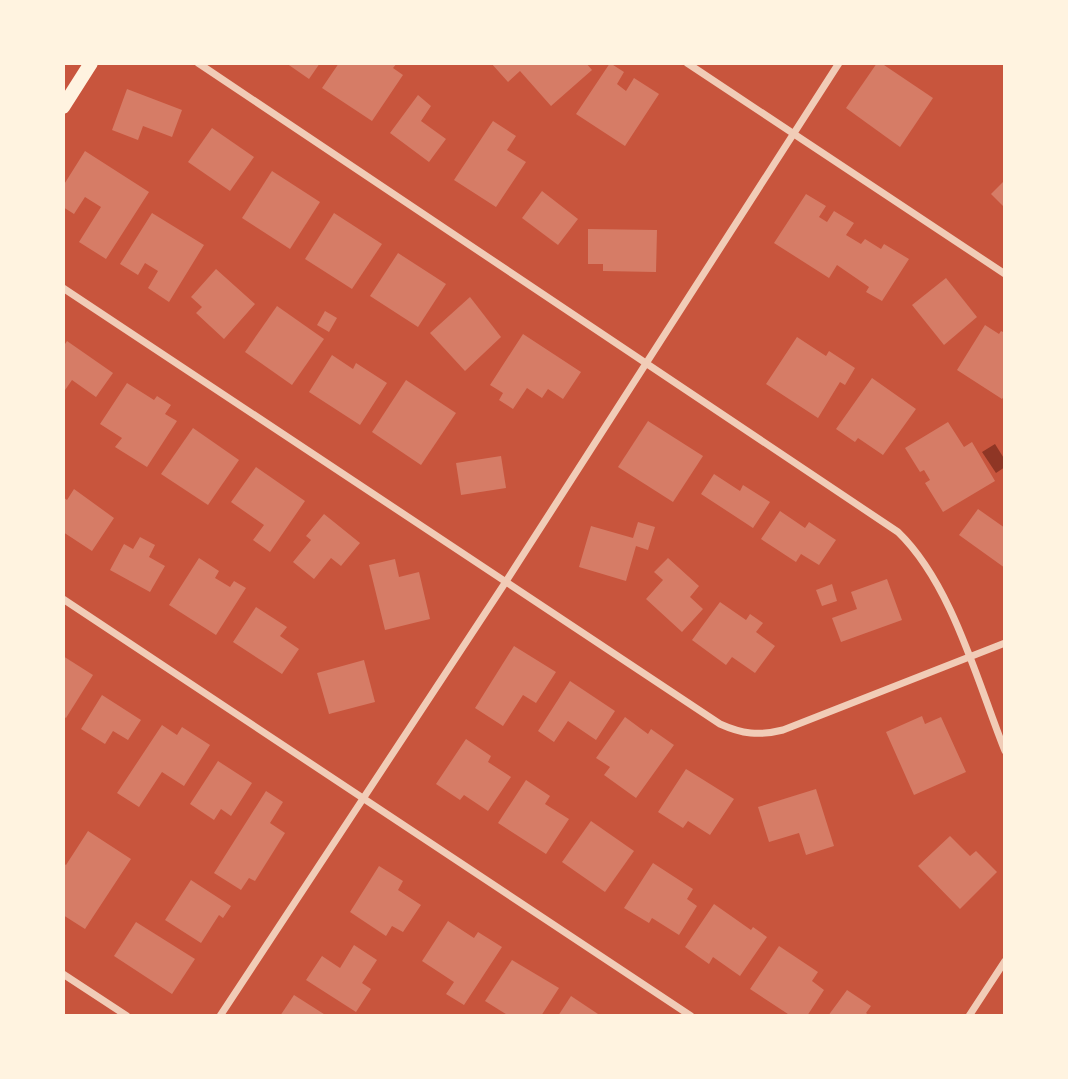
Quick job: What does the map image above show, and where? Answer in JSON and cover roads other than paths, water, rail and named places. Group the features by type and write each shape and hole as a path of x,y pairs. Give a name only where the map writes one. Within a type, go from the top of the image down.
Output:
{"main road":[{"path":"63,107 87,67"}],"street":[{"path":"198,63 898,532 913,547 937,582 1005,751"},
{"path":"687,63 1005,274"},
{"path":"220,1016 505,583 839,63"},
{"path":"63,288 505,583 720,724 741,733 764,734 783,730 1005,643"},
{"path":"63,599 691,1016"},
{"path":"969,1016 1005,961"},
{"path":"63,974 127,1016"}]}
